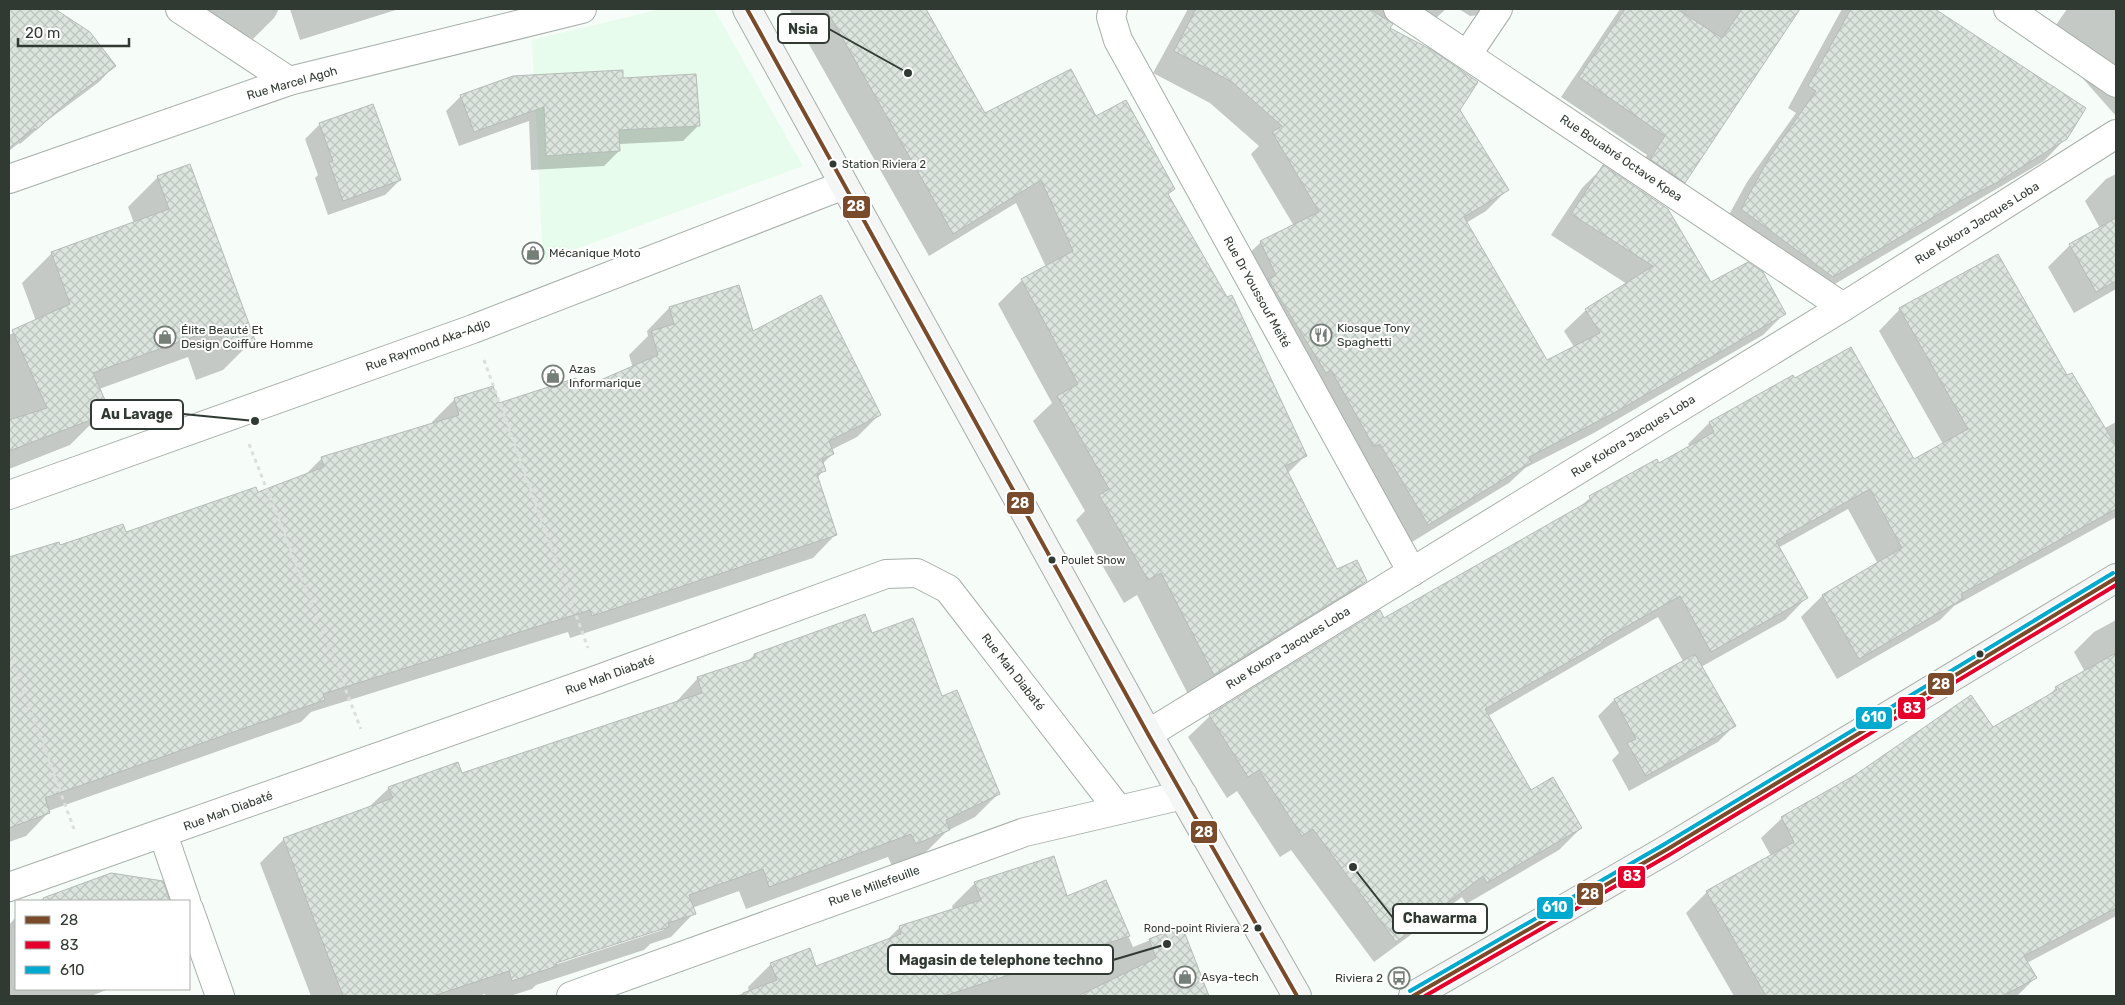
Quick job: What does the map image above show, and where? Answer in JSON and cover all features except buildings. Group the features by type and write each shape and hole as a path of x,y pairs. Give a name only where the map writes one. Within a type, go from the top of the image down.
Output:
{"street":[{"path":"180,9 289,81"},
{"name":"Rue Marcel Agoh","path":"9,179 289,81 582,9"},
{"path":"747,9 1148,734 1297,996"},
{"name":"Rue Dr Youssouf Meïté","path":"1113,9 1111,17 1118,40 1412,572"},
{"name":"Rue Bouabré Octave Kpea","path":"1398,9 1843,307"},
{"path":"1467,55 1498,9"},
{"path":"2008,9 2116,83"},
{"name":"Rue Kokora Jacques Loba","path":"1148,734 1843,307 2116,134"},
{"name":"Rue Raymond Aka-Adjo","path":"9,495 473,329 844,185"},
{"name":"Rue Mah Diabaté","path":"9,887 600,679 886,574 917,574 948,589 1118,809"},
{"path":"1413,996 1666,850 2116,578"},
{"name":"Rue le Millefeuille","path":"571,996 984,845 1025,832 1183,795"},
{"path":"163,834 186,900"},
{"path":"190,911 220,996"}],"path":[{"path":"473,329 600,679"},
{"path":"236,414 373,759"},
{"path":"9,653 85,860"}],"shaded area":[{"path":"661,9 714,9 803,166 543,261 532,40"}],"transit line":[{"name":"28","path":"747,9 1148,734 1297,996"},
{"name":"610","path":"1410,991 1663,845 2113,573"},
{"name":"28","path":"1413,996 1666,850 2116,578"},
{"name":"83","path":"1425,996 1669,855 2116,585"}],"place":[{"name":"Nsia","path":"908,73"},
{"name":"Station Riviera 2","path":"833,164"},
{"name":"Mécanique Moto","path":"533,253"},
{"name":"Kiosque Tony Spaghetti","path":"1321,335"},
{"name":"Élite Beauté Et Design Coiffure Homme","path":"165,337"},
{"name":"Azas Informarique","path":"553,376"},
{"name":"Au Lavage","path":"255,421"},
{"name":"Poulet Show","path":"1052,560"},
{"name":"Chawarma","path":"1353,867"},
{"name":"Rond-point Riviera 2","path":"1258,928"},
{"name":"Magasin de telephone techno","path":"1167,944"},
{"name":"Asya-tech","path":"1185,977"},
{"name":"Riviera 2","path":"1399,978"}]}
